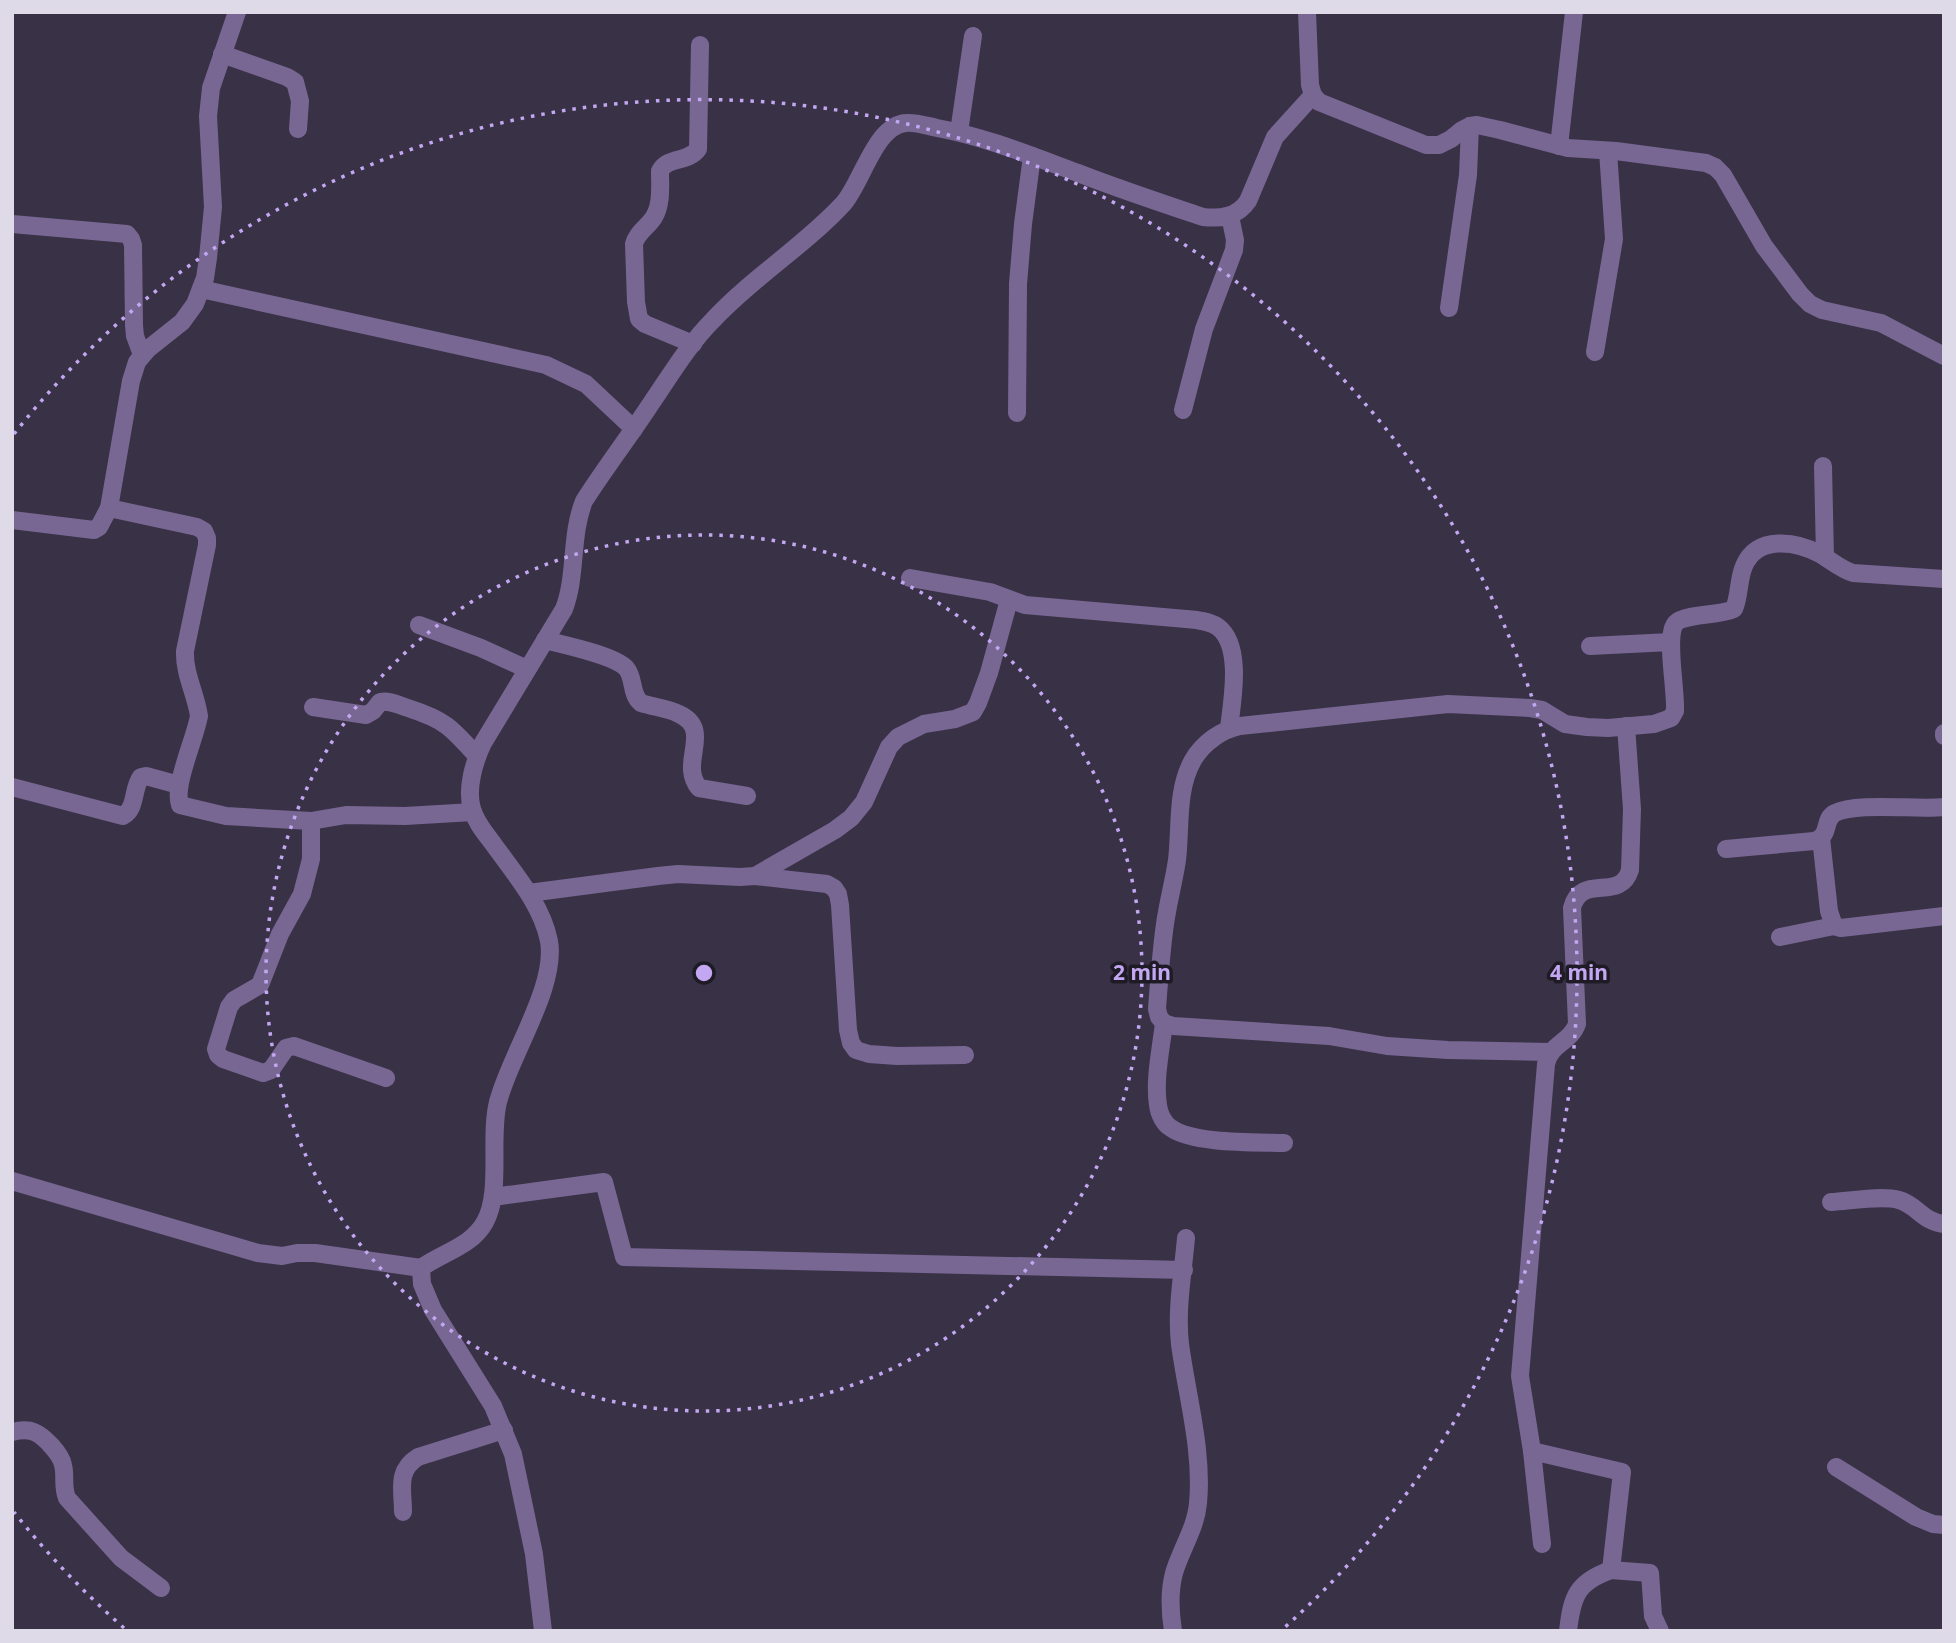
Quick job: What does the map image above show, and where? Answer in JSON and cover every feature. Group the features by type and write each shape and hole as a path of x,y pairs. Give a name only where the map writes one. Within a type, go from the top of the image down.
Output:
{"street":[{"path":"12,520 94,530 99,527 109,508 131,381 137,362 148,349 182,322 195,304 201,289 208,258 213,207 208,116 211,88 237,12"},
{"path":"1307,12 1310,85 1319,102 1426,145 1440,145 1470,126 1500,130 1580,150 1706,163 1723,175 1764,246 1810,304 1822,310 1881,323 1944,356"},
{"path":"1559,146 1574,12"},
{"path":"959,132 973,36"},
{"path":"693,344 639,319 634,244 640,232 653,219 659,204 660,171 663,165 693,155 698,149 700,45"},
{"path":"222,54 295,82 300,101 298,129"},
{"path":"12,1181 258,1253 282,1256 314,1253 421,1268 473,1238 484,1224 492,1197 498,1102 545,986 550,945 546,928 529,893 472,812 469,795 477,756 564,609 568,598 578,517 584,501 693,344 734,298 783,259 847,199 880,139 896,125 917,124 959,132 1203,217 1217,219 1242,210 1275,137 1313,95"},
{"path":"1449,308 1468,175 1470,126"},
{"path":"1595,352 1614,239 1608,151"},
{"path":"1017,413 1018,284 1032,156"},
{"path":"1183,410 1204,328 1234,250 1235,240 1230,216"},
{"path":"12,224 127,234 133,245 134,325 142,355"},
{"path":"201,289 546,365 586,384 634,429"},
{"path":"1823,466 1825,557"},
{"path":"109,508 197,527 204,531 207,538 184,661 199,716 179,785 180,805 226,816 312,821 346,815 405,816 472,812"},
{"path":"1550,1052 1387,1046 1329,1036 1213,1030 1164,1023 1157,1009 1160,960 1177,858 1182,797 1194,759 1206,745 1229,728 1448,704 1530,708 1542,710 1565,724 1608,727 1654,724 1671,718 1675,711 1675,696 1671,642 1676,622 1734,609 1748,559 1756,550 1767,544 1801,547 1825,557 1840,569 1853,573 1944,579"},
{"path":"910,578 980,590 1025,605 1206,622 1217,626 1227,640 1235,673 1229,728"},
{"path":"755,876 851,818 864,802 890,747 898,737 923,724 955,719 973,712 985,685 1009,600"},
{"path":"419,625 527,669"},
{"path":"545,640 586,651 627,669 637,700 641,704 679,714 695,727 691,769 692,778 699,788 747,796"},
{"path":"1590,646 1671,642"},
{"path":"313,707 366,715 380,702 388,701 443,721 477,756"},
{"path":"1542,1544 1532,1451 1520,1376 1546,1064 1550,1052 1574,1031 1577,1024 1572,908 1574,899 1580,892 1589,889 1616,887 1623,883 1630,870 1632,809 1626,726"},
{"path":"12,787 123,816 131,809 137,782 141,777 179,785"},
{"path":"1726,849 1814,841 1826,833 1829,819 1839,811 1861,808 1944,807"},
{"path":"312,821 309,872 302,894 280,934 260,985 234,1000 229,1007 216,1049 223,1059 263,1073 271,1070 286,1048 294,1046 386,1078"},
{"path":"1821,838 1829,912 1834,926"},
{"path":"529,893 678,874 755,876 827,884 838,894 851,1044 856,1050 869,1054 965,1055"},
{"path":"1780,936 1834,926 1841,928 1944,916"},
{"path":"1164,1023 1157,1091 1158,1107 1170,1128 1185,1135 1211,1139 1284,1143"},
{"path":"492,1197 604,1182 624,1257 1184,1270"},
{"path":"1831,1202 1899,1200 1933,1223 1944,1224"},
{"path":"1173,1631 1171,1590 1174,1572 1194,1523 1199,1477 1180,1343 1180,1298 1186,1238"},
{"path":"421,1268 422,1284 433,1310 493,1406 513,1454 534,1554 543,1631"},
{"path":"12,1432 21,1430 38,1433 60,1455 67,1498 121,1558 161,1588"},
{"path":"403,1512 402,1474 408,1463 418,1457 504,1430"},
{"path":"1532,1451 1622,1472 1611,1570"},
{"path":"1836,1467 1916,1517 1944,1525"},
{"path":"1568,1631 1570,1612 1577,1592 1586,1580 1611,1570 1650,1573 1653,1616 1660,1631"}]}
